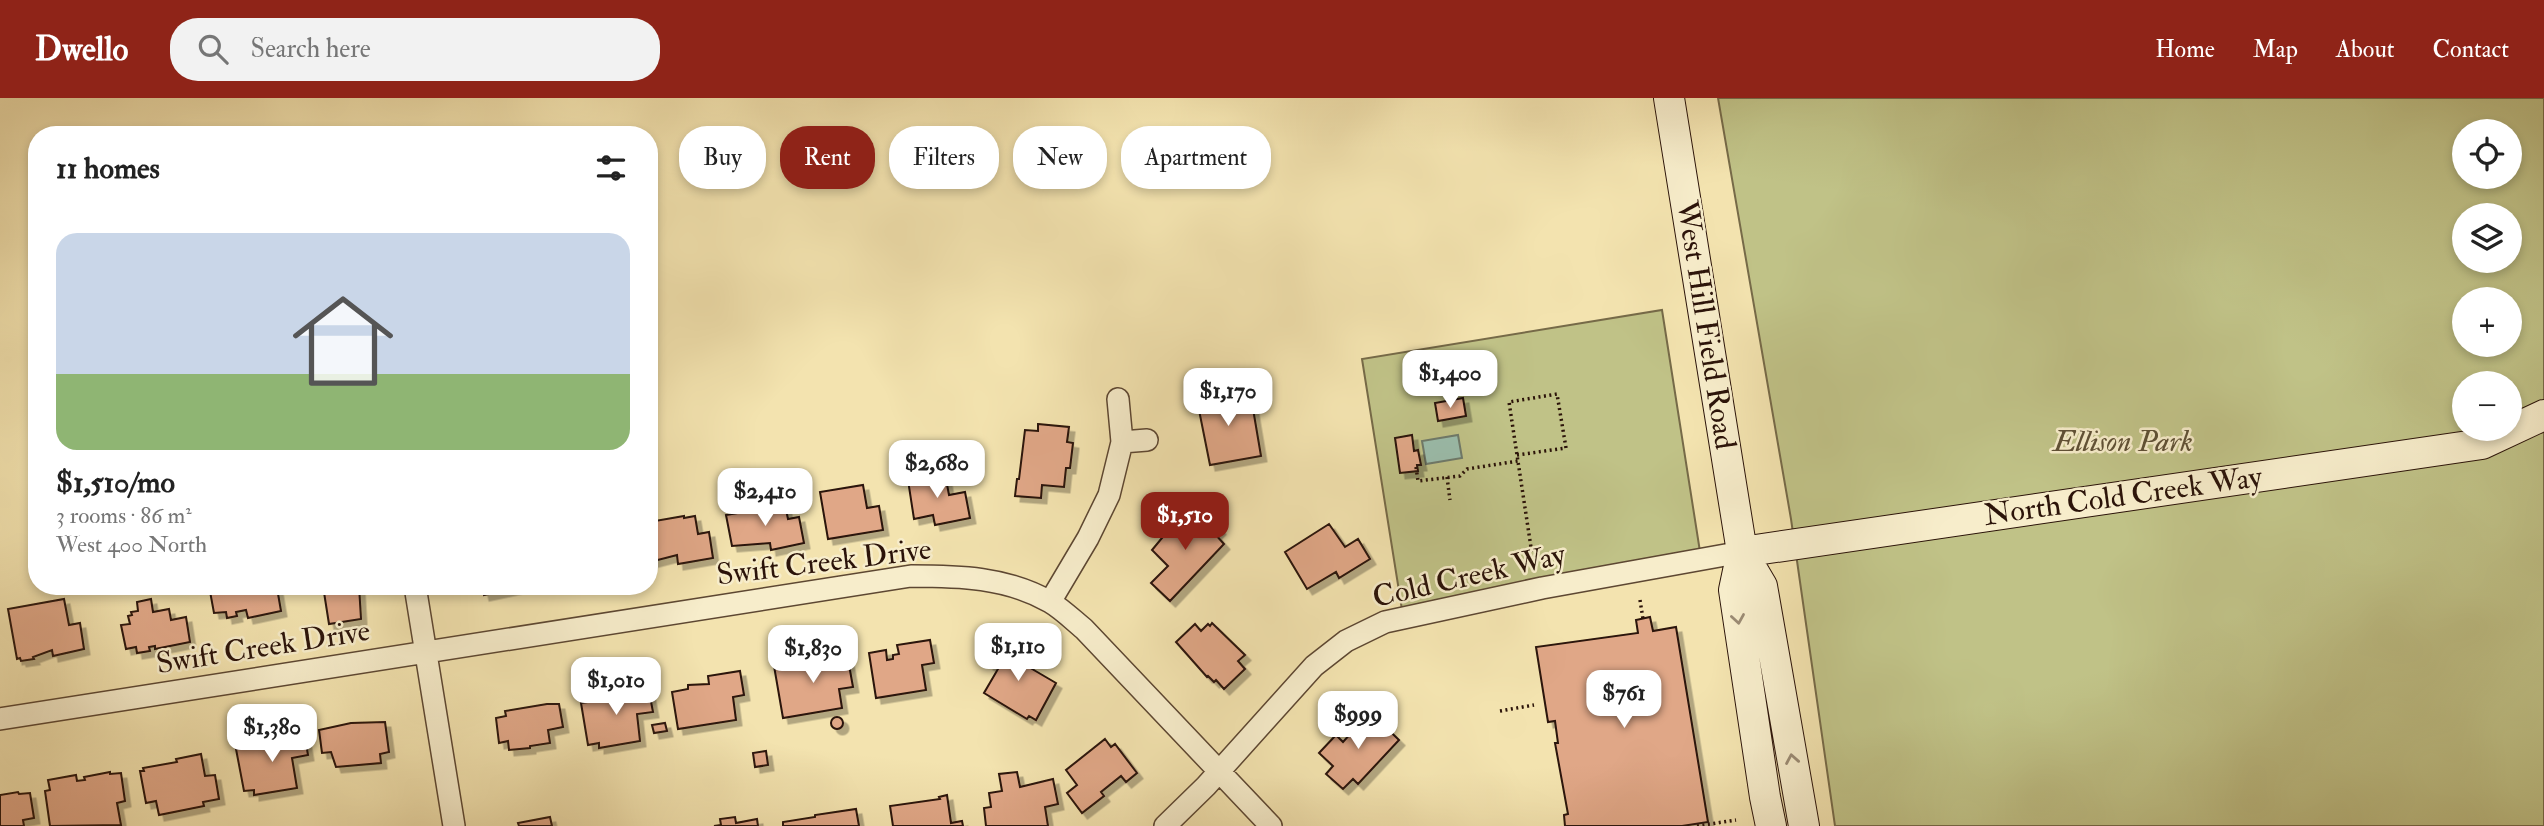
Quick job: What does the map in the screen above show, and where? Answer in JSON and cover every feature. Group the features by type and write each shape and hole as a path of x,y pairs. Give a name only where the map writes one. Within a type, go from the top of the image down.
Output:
{"main road":[{"name":"West Hill Field Road","path":"1669,98 1742,552 1734,590 1771,826"},
{"name":"North Cold Creek Way","path":"1742,552 2483,443 2544,415"},
{"name":"West Hill Field Road","path":"1742,552 1762,586 1804,826"}],"street":[{"path":"1050,602 1088,538 1109,495 1122,442 1118,399"},
{"path":"1122,442 1147,440"},
{"name":"North Cold Creek Way","path":"1697,558 1742,552"},
{"name":"Cold Creek Way","path":"1165,826 1314,666 1346,641 1385,622 1697,558"},
{"name":"Swift Creek Drive","path":"0,719 911,576 960,576 1005,583 1050,602 1084,629 1271,826"},
{"path":"416,595 454,826"}],"path":[{"path":"1517,455 1566,448 1557,394 1509,402 1517,455 1518,461 1532,554"},
{"path":"1416,467 1418,481 1460,475 1467,469 1518,461"},
{"path":"1447,477 1450,500"},
{"path":"1640,600 1643,619"},
{"path":"1500,711 1534,705"},
{"path":"1697,826 1737,820"}],"green space":[{"name":"Ellison Park","path":"1718,98 2544,98 2544,826 1835,826 1791,519"},
{"path":"1662,310 1701,558 1403,616 1362,359"}],"shaded area":[{"path":"1458,435 1462,458 1426,464 1422,441"}],"building":[{"path":"1224,390 1226,401 1251,397 1261,456 1210,465 1198,405 1199,394"},
{"path":"1463,398 1466,416 1438,421 1435,403"},
{"path":"1038,424 1069,427 1067,442 1073,443 1064,487 1042,485 1041,498 1015,496 1025,430 1038,431"},
{"path":"1412,435 1414,451 1418,450 1421,465 1417,465 1418,471 1400,473 1395,438"},
{"path":"945,474 949,495 965,492 970,518 935,525 933,515 914,519 908,480"},
{"path":"863,485 867,508 879,506 883,530 828,539 820,492"},
{"path":"785,505 788,519 799,517 804,543 771,550 770,543 732,546 726,515"},
{"path":"1197,509 1220,529 1215,534 1224,544 1170,601 1151,583 1168,566 1152,550 1181,515 1186,520"},
{"path":"695,516 698,534 709,532 713,558 678,564 677,555 658,560 658,520"},
{"path":"1329,524 1345,547 1358,539 1370,559 1339,578 1336,572 1307,589 1285,552"},
{"path":"211,595 278,595 281,611 248,618 246,610 227,618 226,612 214,613"},
{"path":"324,595 360,595 361,619 329,624"},
{"path":"64,599 69,625 80,623 84,649 53,656 52,650 33,657 34,659 17,659 8,609"},
{"path":"151,599 153,612 169,609 171,620 186,617 190,642 155,649 155,646 149,647 150,651 137,653 136,647 126,649 121,625 130,624 128,616 132,615 131,612 138,611 137,602"},
{"path":"1650,617 1653,631 1676,627 1708,822 1682,826 1565,826 1564,815 1568,814 1555,743 1558,743 1555,721 1548,722 1536,647 1638,633 1636,620"},
{"path":"1212,623 1245,655 1238,661 1245,669 1224,689 1216,680 1214,682 1207,677 1176,642 1195,624 1201,631"},
{"path":"930,640 934,663 922,665 926,690 876,698 869,653 886,650 887,660 893,659 893,655 899,654 897,645"},
{"path":"1000,643 1031,659 1027,666 1056,683 1036,720 1029,716 1027,719 984,693 998,669 988,664"},
{"path":"847,654 853,687 839,689 842,708 783,718 774,666 811,664 810,659"},
{"path":"740,671 744,695 733,697 736,720 678,729 672,692 688,689 688,685 709,684 708,676"},
{"path":"648,686 653,712 637,714 640,741 599,748 599,743 588,745 581,703 615,698 613,690"},
{"path":"559,704 563,727 548,730 550,743 509,750 508,741 499,743 496,718 506,716 505,711"},
{"path":"1370,712 1399,740 1358,784 1353,779 1343,789 1326,774 1333,766 1319,753 1336,735 1343,742"},
{"path":"837,717 843,723 837,729 831,723"},
{"path":"385,722 389,752 380,754 381,763 336,767 331,752 322,753 319,730 351,723"},
{"path":"665,723 667,731 654,733 652,725"},
{"path":"304,732 308,755 292,758 297,788 254,795 254,790 244,791 236,749 270,743 269,736"},
{"path":"1105,739 1111,747 1115,744 1137,773 1126,782 1121,776 1101,792 1104,796 1082,813 1067,793 1077,785 1066,770"},
{"path":"766,751 768,765 755,767 753,753"},
{"path":"201,754 205,776 215,775 219,799 203,802 204,806 159,815 156,801 146,803 140,771"},
{"path":"110,772 121,773 125,801 117,803 121,825 50,826 45,791 50,790 48,780 76,775 77,781 85,780 84,777"},
{"path":"1017,772 1020,787 1053,779 1058,804 1045,807 1048,826 986,826 984,808 991,807 989,793 1002,791 999,774"},
{"path":"30,793 34,818 23,820 24,826 0,826 0,795"},
{"path":"947,795 951,823 962,821 963,826 893,826 890,806 940,799 939,797"},
{"path":"856,809 859,826 783,826 783,822"},
{"path":"550,817 552,826 519,826 518,823"},
{"path":"735,817 736,823 757,819 758,826 714,826 721,825 720,819"}]}
